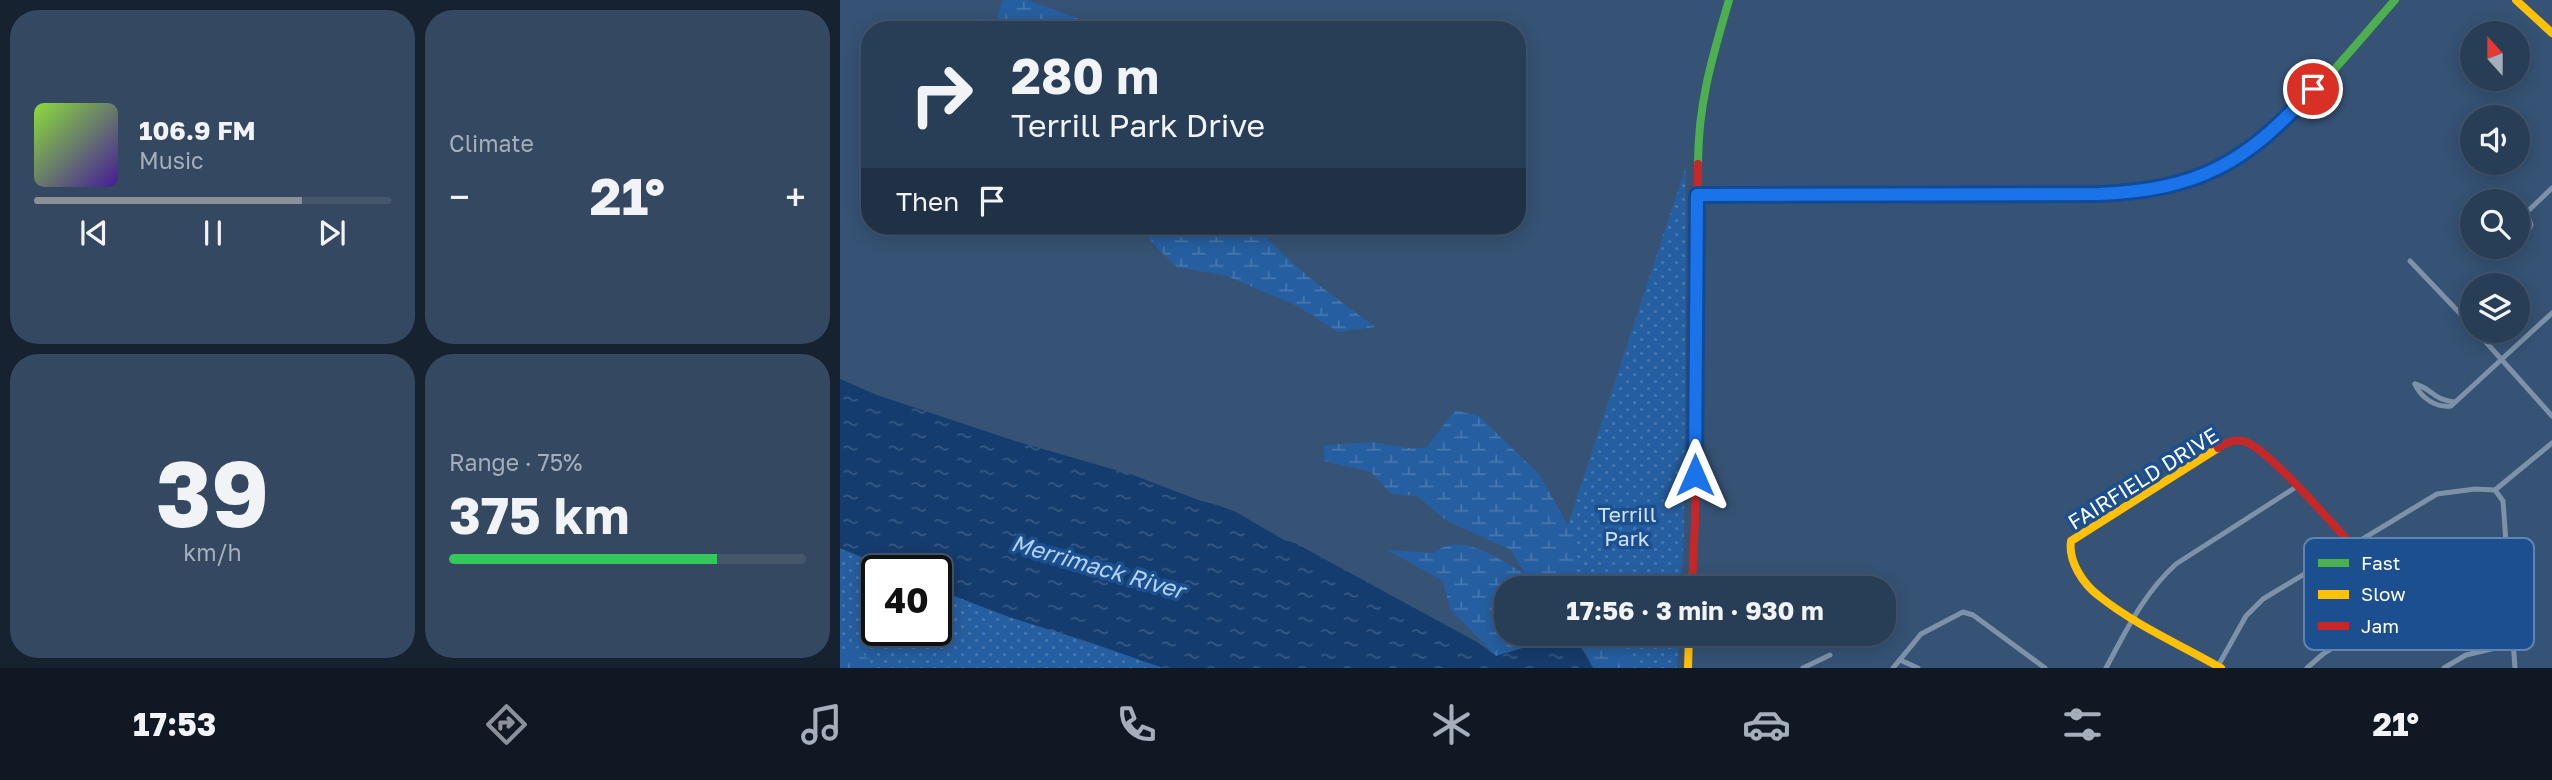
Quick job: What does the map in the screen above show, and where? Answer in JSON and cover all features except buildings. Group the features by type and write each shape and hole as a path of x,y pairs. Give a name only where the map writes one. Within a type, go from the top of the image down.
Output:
{"street":[{"path":"1693,576 1698,135 1702,99 1714,44 1729,0"},
{"path":"1697,195 2098,194 2137,192 2182,183 2230,162 2270,134 2395,0"},
{"path":"2516,0 2552,33"},
{"path":"2530,209 2552,188"},
{"path":"2410,261 2460,314"},
{"path":"2455,402 2440,400 2415,384 2418,390 2436,405 2451,406 2552,313"},
{"path":"2488,343 2552,416"},
{"name":"FAIRFIELD DRIVE","path":"2219,667 2132,618 2098,595 2068,554 2071,541 2227,442 2241,440 2254,445 2346,538"},
{"path":"2366,538 2437,494 2475,489 2495,490 2552,443"},
{"path":"2106,668 2132,618 2162,576 2176,564 2296,487"},
{"path":"2495,490 2503,501 2506,538"},
{"path":"2219,667 2246,616 2263,599 2304,575"},
{"path":"1893,668 1921,634 1963,612 1973,614 2045,668"},
{"path":"1688,668 1689,646"},
{"path":"2307,668 2329,650"},
{"path":"2444,668 2466,655 2487,650"},
{"path":"2513,650 2515,668"},
{"path":"1803,668 1830,655"},
{"path":"1900,660 1917,668"}],"green space":[{"path":"1003,0 1027,0 1080,21 996,21"},
{"name":"Terrill Park","path":"1686,166 1682,576 1551,576"},
{"path":"1148,235 1265,235 1298,267 1375,327 1338,332 1297,306 1227,276 1177,267 1152,243"},
{"path":"1455,410 1479,416 1540,475 1577,542 1574,566 1566,576 1494,576 1494,646 1525,646 1510,654 1496,656 1450,609 1443,581 1387,550 1434,553 1445,547 1468,546 1492,555 1525,574 1511,550 1447,521 1417,496 1391,494 1371,472 1324,461 1324,445 1373,442 1426,448"},
{"path":"840,549 861,556 861,646 952,646 952,593 1089,643 1103,644 1178,668 840,668"},
{"path":"1579,646 1678,646 1677,668 1614,668"},
{"path":"1579,646 1620,646 1634,668 1593,668"},
{"path":"859,648 875,668 840,668 840,652"}],"water":[{"name":"Merrimack River","path":"840,379 877,395 1012,440 1133,475 1236,512 1477,642 1496,656 1529,646 1579,646 1593,668 1163,668 952,595 952,555 861,557 840,548"}],"traffic: fast":[{"path":"1698,164 1703,101 1729,0"},
{"path":"2144,190 2184,181 2221,166 2254,145 2314,91 2395,0"}],"traffic: slow":[{"path":"2516,0 2552,33"},
{"path":"1697,195 2098,194 2144,190"},
{"path":"2218,448 2071,541 2071,549 2078,572 2099,596 2143,625 2221,668"},
{"path":"1688,668 1689,646"}],"traffic: jam":[{"path":"1693,576 1698,164"},
{"path":"2218,448 2236,441 2253,446 2267,456 2346,538"}],"route":[{"path":"1695,475 1697,195 2098,194 2161,188 2204,175 2231,161 2264,139 2313,89"}]}
